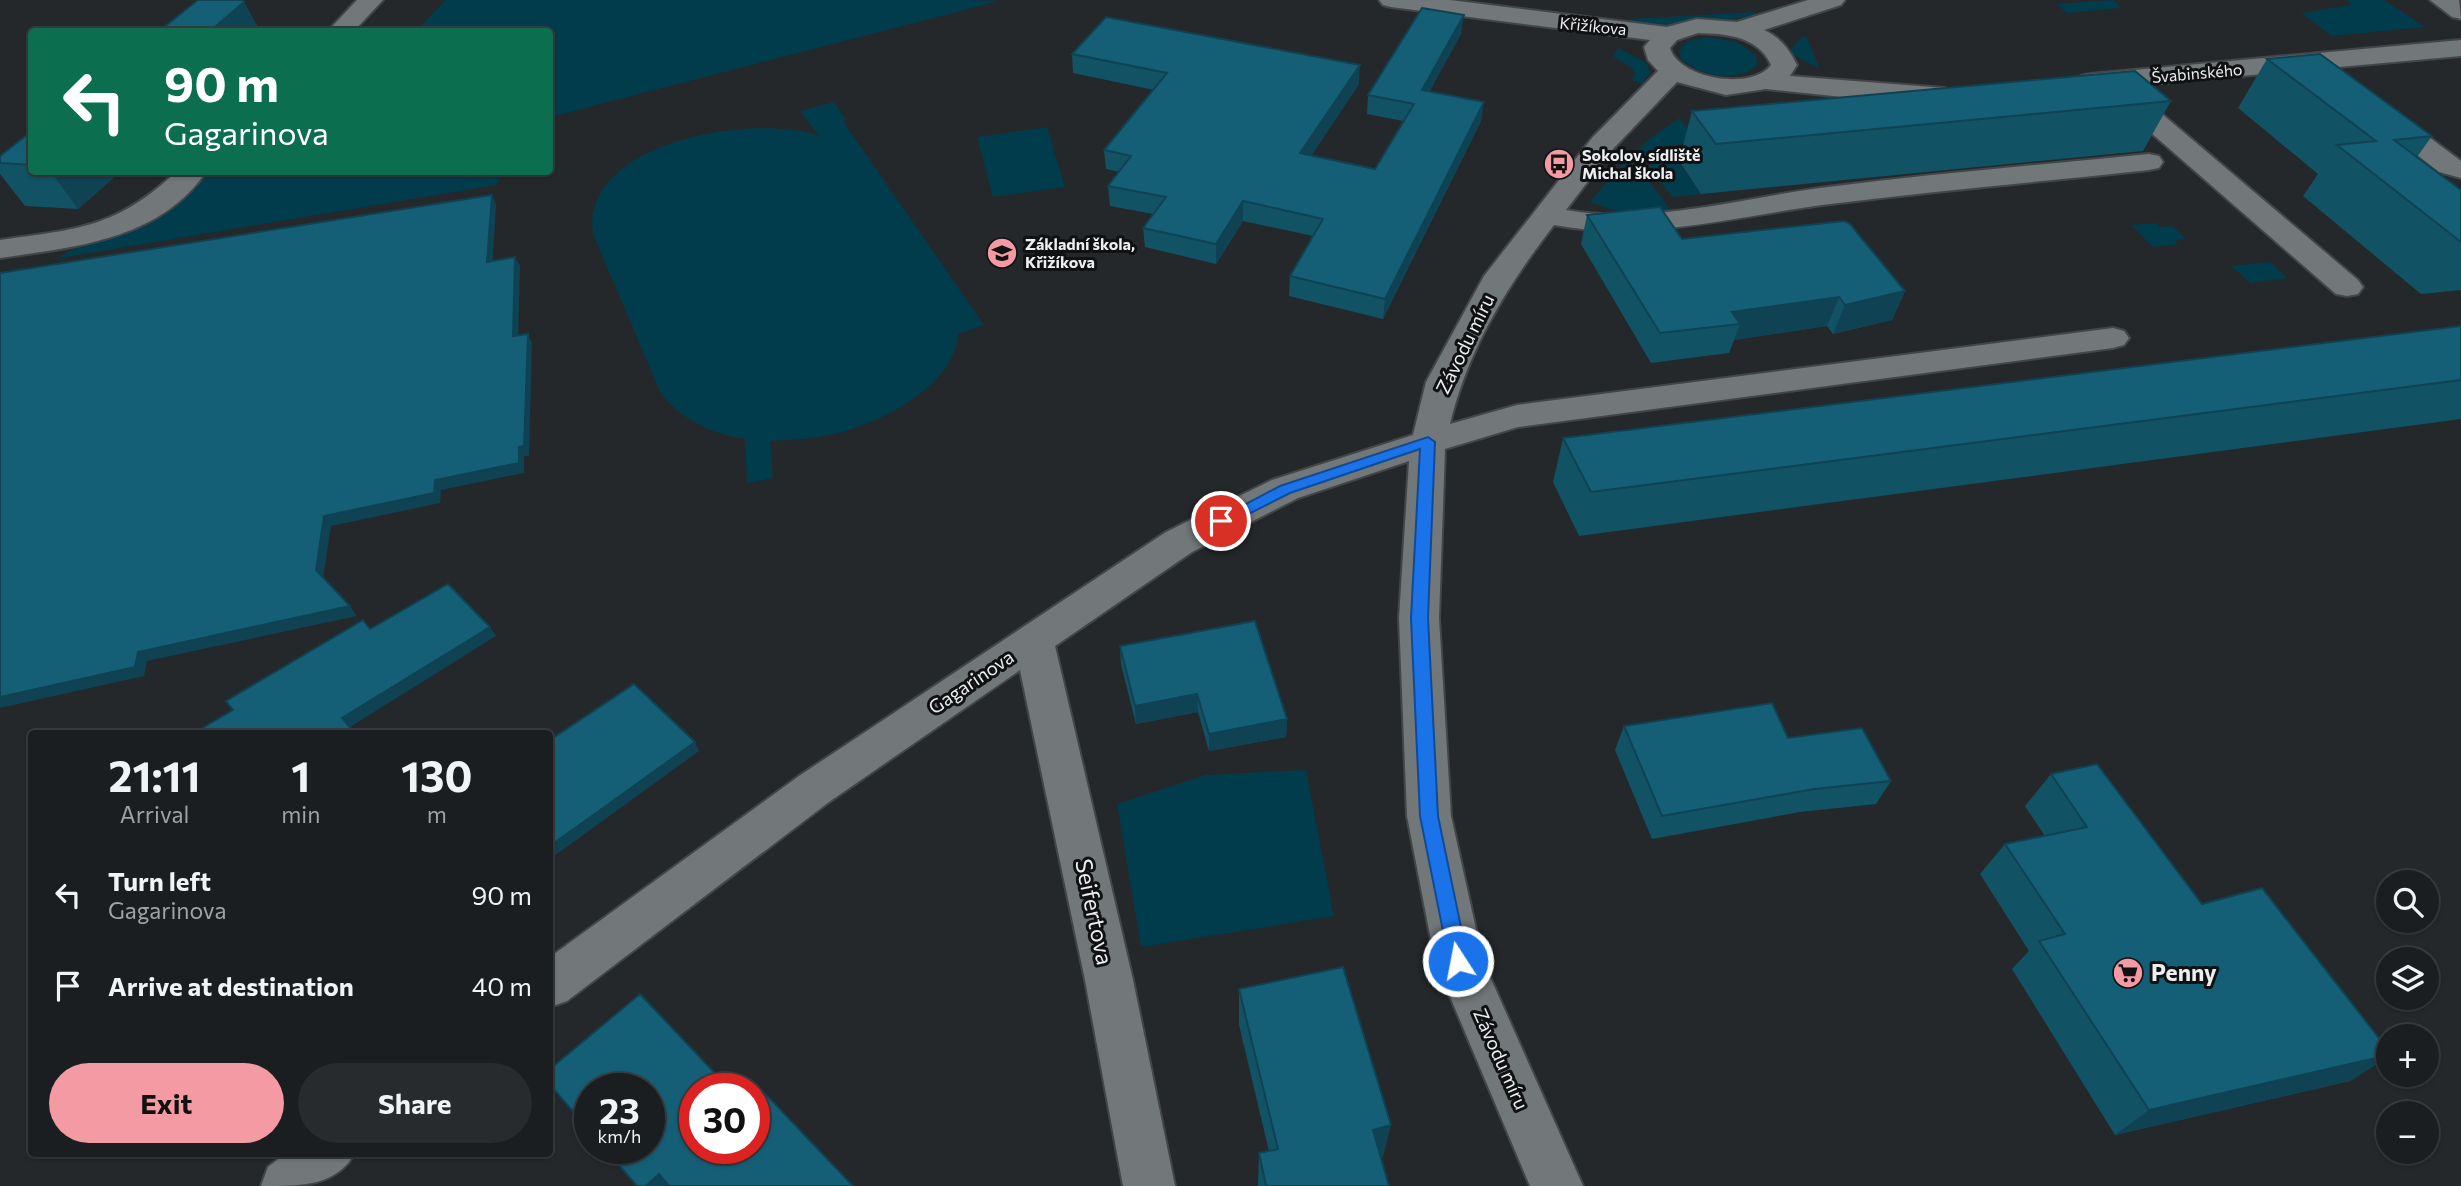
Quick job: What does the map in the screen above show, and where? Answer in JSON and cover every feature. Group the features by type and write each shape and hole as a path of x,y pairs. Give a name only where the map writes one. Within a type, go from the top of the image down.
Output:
{"street":[{"path":"342,28 371,0"},
{"name":"Křižíkova","path":"1391,0 1521,18 1664,53 1709,86"},
{"path":"1664,53 1697,26 1738,30 1833,0"},
{"path":"1709,86 1742,87 1774,64 1849,0"},
{"path":"2442,0 2461,12"},
{"path":"1738,30 1774,64 1891,94 1957,93"},
{"name":"Švabinského","path":"2070,84 2461,48"},
{"name":"Závodu míru","path":"1557,1186 1458,961 1429,816 1419,618 1428,442 1443,382 1499,276 1602,144 1664,53"},
{"path":"2313,62 2449,166 2461,170"},
{"path":"2107,80 2347,287"},
{"name":"Závodu míru","path":"1602,144 1709,86"},
{"path":"1870,120 1891,94"},
{"path":"1546,215 1572,222 1679,218 1823,197 2149,163"},
{"path":"0,248 83,236 136,218 189,175"},
{"name":"Gagarinova","path":"553,983 814,789 1179,542 1285,489 1517,416 2113,338"},
{"name":"Seifertova","path":"1034,640 1109,980 1149,1186"},
{"path":"288,1186 323,1157"}],"shaded area":[{"path":"446,0 999,1 553,116 553,28 419,28"},
{"path":"2113,0 2122,8 2067,13 2057,4"},
{"path":"2347,0 2384,0 2425,27 2332,36 2301,13 2352,5"},
{"path":"1754,12 1763,16 1661,25 1627,25 1630,19"},
{"path":"1803,36 1807,38 1820,69 1793,55 1791,49"},
{"path":"1707,37 1737,42 1756,55 1757,65 1739,74 1719,76 1698,70 1681,59 1679,50 1688,41"},
{"path":"1618,48 1647,63 1650,72 1642,84 1632,80 1635,74 1632,68 1613,56"},
{"path":"834,102 846,120 843,121 984,325 958,334 953,353 943,371 910,401 889,413 868,423 829,435 770,441 773,478 747,483 745,439 721,434 698,424 661,394 593,234 596,202 614,176 642,156 677,141 716,132 755,129 790,130 819,136 800,111"},
{"path":"1680,118 1698,143 1659,146 1637,164 1618,169 1649,139"},
{"path":"1047,127 1065,187 993,197 977,137"},
{"path":"1705,148 1712,156 1677,160 1701,194 1672,197 1649,166 1666,152"},
{"path":"1642,172 1672,212 1626,214 1590,202 1606,183"},
{"path":"216,175 502,175 496,185 54,259 111,231 191,180"},
{"path":"2156,223 2160,227 2173,226 2186,239 2175,240 2178,244 2153,247 2131,225"},
{"path":"2270,262 2287,278 2251,283 2231,266"},
{"path":"1306,770 1334,916 1141,947 1117,804 1205,775"}],"building":[{"path":"198,0 244,2 214,28 163,28"},
{"path":"1422,8 1464,15 1422,90 1484,102 1385,299 1290,276 1323,219 1243,201 1216,244 1143,228 1166,197 1108,186 1131,156 1104,150 1167,73 1072,54 1106,17 1360,65 1300,153 1375,169 1414,104 1368,95"},
{"path":"2320,54 2432,136 2394,140 2461,190 2461,242 2337,145 2376,141 2267,59"},
{"path":"2135,71 2171,101 1716,144 1692,111"},
{"path":"28,134 28,165 0,163 0,156"},
{"path":"492,195 487,262 515,257 513,336 528,334 524,446 519,447 519,463 435,480 434,493 324,516 316,570 350,606 138,652 135,667 0,697 0,273"},
{"path":"1660,207 1682,239 1844,221 1850,224 1905,291 1845,305 1839,297 1732,312 1740,324 1660,333 1587,215"},
{"path":"2461,326 2461,380 1591,492 1563,438"},
{"path":"448,584 490,627 342,718 352,730 199,730 233,710 226,701 363,620 370,629"},
{"path":"1255,621 1287,719 1209,734 1197,694 1135,706 1120,646"},
{"path":"634,684 695,742 553,844 553,738"},
{"path":"1772,703 1788,738 1862,728 1891,781 1814,789 1662,816 1624,726"},
{"path":"2097,764 2202,904 2262,888 2376,1034 2376,1058 2149,1110 2039,941 2065,934 2005,844 2087,827 2051,774"},
{"path":"1343,967 1391,1125 1373,1130 1389,1186 1266,1186 1259,1153 1278,1149 1239,989"},
{"path":"640,994 715,1073 679,1073 679,1164 770,1164 770,1099 853,1186 669,1186 659,1174 646,1186 637,1186 618,1164 665,1164 665,1073 574,1073 574,1113 553,1088 553,1066"}],"place":[{"name":"Sokolov, sídliště Michal škola","path":"1559,164"},
{"name":"Základní škola, Křižíkova","path":"1002,253"},
{"name":"Penny","path":"2128,973"}],"route":[{"path":"1221,521 1285,489 1428,442 1419,618 1429,816 1458,961"}]}
